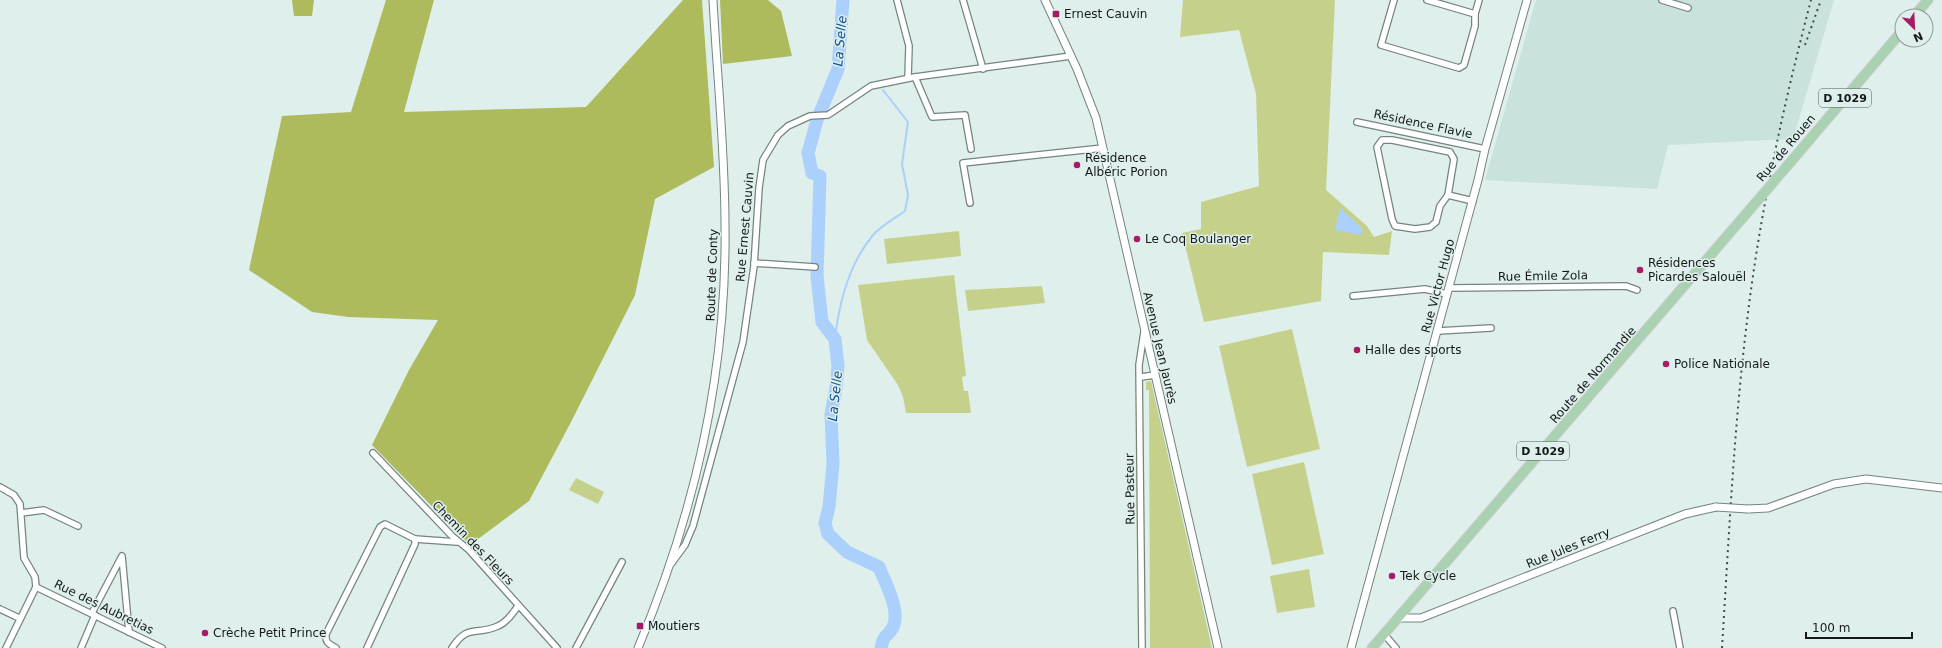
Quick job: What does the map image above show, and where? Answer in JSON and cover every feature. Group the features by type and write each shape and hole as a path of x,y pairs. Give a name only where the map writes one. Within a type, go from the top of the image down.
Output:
{"main road":[{"path":"1921,8 1928,0"},
{"name":"Rue de Rouen","path":"1752,207 1894,40"},
{"name":"Route de Normandie","path":"1372,648 1752,207"}],"street":[{"name":"Route de Conty","path":"638,648 671,564 680,547 715,385 722,318 726,225 712,0"},
{"path":"897,0 909,46 908,78"},
{"path":"963,0 983,69"},
{"name":"Avenue Jean Jaurès","path":"1045,0 1071,56 1093,112 1103,148 1218,648"},
{"path":"1394,0 1381,45 1458,68 1464,64 1475,26 1475,14 1479,0"},
{"path":"1427,0 1475,14"},
{"name":"Rue Victor Hugo","path":"1351,648 1473,201 1485,149 1527,0"},
{"path":"1662,0 1688,8"},
{"name":"Rue Ernest Cauvin","path":"680,547 693,526 743,342 754,263 758,188 763,160 778,134 800,119 822,116 834,112 871,86 908,78 1071,56"},
{"path":"915,77 932,117 965,115 971,149"},
{"name":"Résidence Flavie","path":"1357,122 1485,149"},
{"path":"1382,140 1392,140 1450,152 1454,159 1448,195 1440,206 1436,222 1430,227 1415,229 1396,226 1392,219 1377,147 1382,140"},
{"path":"970,203 963,163 1103,148"},
{"path":"1448,195 1473,201"},
{"path":"754,263 815,267"},
{"name":"Rue Émile Zola","path":"1353,296 1425,289 1448,291 1626,286 1637,290"},
{"path":"1438,331 1491,328"},
{"name":"Rue Pasteur","path":"1142,648 1141,377 1139,365 1145,329"},
{"path":"1141,377 1155,375"},
{"name":"Chemin des Fleurs","path":"373,453 452,536 460,542 557,648"},
{"name":"Rue Jules Ferry","path":"1399,618 1421,618 1685,514 1716,507 1748,509 1768,508 1834,484 1866,479 1942,488"},
{"path":"0,487 14,495 20,504 24,558 35,577 36,587 19,618 6,648"},
{"path":"21,513 44,510 78,526"},
{"path":"336,648 328,644 325,640 326,634 380,527 385,524 415,539 442,539 460,542"},
{"path":"367,648 415,544 415,539"},
{"path":"81,648 94,614 122,556 129,632"},
{"path":"576,648 622,562"},
{"name":"Rue des Aubretias","path":"36,587 162,648"},
{"path":"452,648 458,639 465,634 472,631 496,627 504,623 518,606"},
{"path":"0,609 19,618"},
{"path":"1673,611 1680,648"},
{"path":"1384,634 1396,648"}],"shaded area":[{"path":"1536,0 1834,0 1793,139 1668,145 1657,189 1485,180"}],"green space":[{"path":"292,0 314,0 312,16 294,16"},
{"path":"386,0 434,0 404,112 586,107 683,0 702,0 714,167 655,199 635,295 570,424 529,501 470,545 372,445 409,370 438,320 348,317 312,312 249,270 282,116 351,112"},
{"path":"720,0 768,0 781,11 792,56 723,64"},
{"path":"1183,0 1335,0 1326,190 1367,226 1374,237 1392,231 1389,255 1323,252 1321,301 1204,322 1182,233 1201,229 1201,202 1259,186 1256,94 1239,30 1180,37"},
{"path":"959,231 961,256 887,264 884,239"},
{"path":"954,275 966,376 962,377 964,391 968,391 971,413 906,413 903,397 898,385 867,340 858,285"},
{"path":"1042,286 1045,303 968,311 965,290"},
{"path":"1292,329 1320,449 1247,467 1219,346"},
{"path":"1151,381 1212,648 1150,648 1149,390 1146,390 1146,382"},
{"path":"1304,462 1324,554 1272,565 1252,474"},
{"path":"576,478 604,492 598,504 569,490"},
{"path":"1309,569 1315,607 1277,613 1270,576"}],"water":[{"path":"1340,208 1362,228 1361,235 1335,230"}],"waterway":[{"name":"La Selle","path":"843,0 838,69 817,120 808,153 812,173 820,176 817,276 822,322 835,339 838,366 831,414 833,464 829,507 825,523 828,534 847,552 879,567 894,605 895,613 893,627 885,637 881,648"},
{"path":"835,339 842,297 851,271 858,258 873,235 884,225 905,211 908,195 902,164 908,122 883,90"}],"railway":[{"path":"1722,648 1735,438 1753,273 1774,155 1811,0"},
{"path":"1805,45 1821,0"}],"place":[{"name":"Ernest Cauvin","path":"1056,14"},
{"name":"Résidence Albéric Porion","path":"1077,165"},
{"name":"Le Coq Boulanger","path":"1137,239"},
{"name":"Résidences Picardes Salouël","path":"1640,270"},
{"name":"Halle des sports","path":"1357,350"},
{"name":"Police Nationale","path":"1666,364"},
{"name":"Tek Cycle","path":"1392,576"},
{"name":"Moutiers","path":"640,626"},
{"name":"Crèche Petit Prince","path":"205,633"}]}
